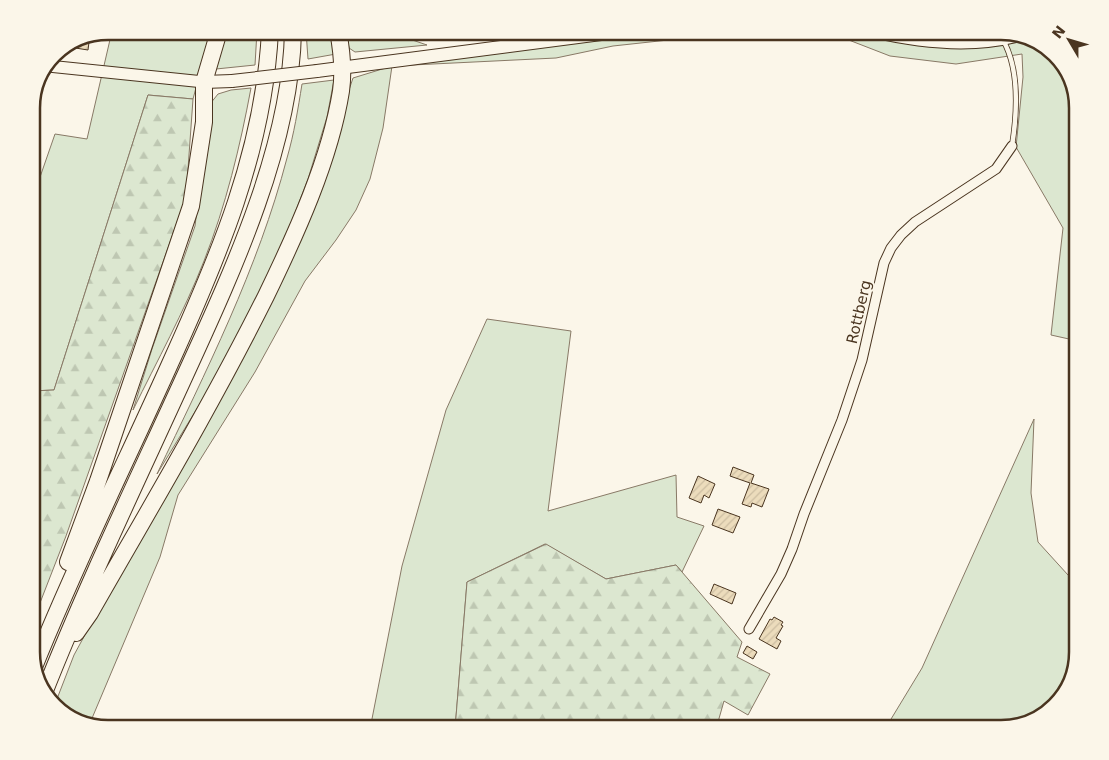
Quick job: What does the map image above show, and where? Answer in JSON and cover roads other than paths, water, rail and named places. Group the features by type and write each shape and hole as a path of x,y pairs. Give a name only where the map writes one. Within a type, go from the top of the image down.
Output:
{"highway":[{"path":"40,648 51,602 72,553 98,481 191,206 204,122 204,82 216,40"},
{"path":"40,654 80,559 210,276 238,198 250,157 269,56 270,40"},
{"path":"48,683 97,568 226,287 256,206 280,126 290,70 292,40"},
{"path":"57,659 90,613 237,354 286,254 319,172 336,117 343,68 339,40"}],"main road":[{"path":"204,82 232,81 343,68 556,40"},
{"path":"918,40 943,43 1002,40"}],"street":[{"path":"54,67 204,82"},
{"name":"Rottberg","path":"749,629 781,574 842,420 862,360 884,263 891,248 900,235 915,222 996,169 1012,146"}],"lane":[{"name":"Rottberg","path":"1003,40 1010,51 1015,88 1016,121 1012,146"}]}
